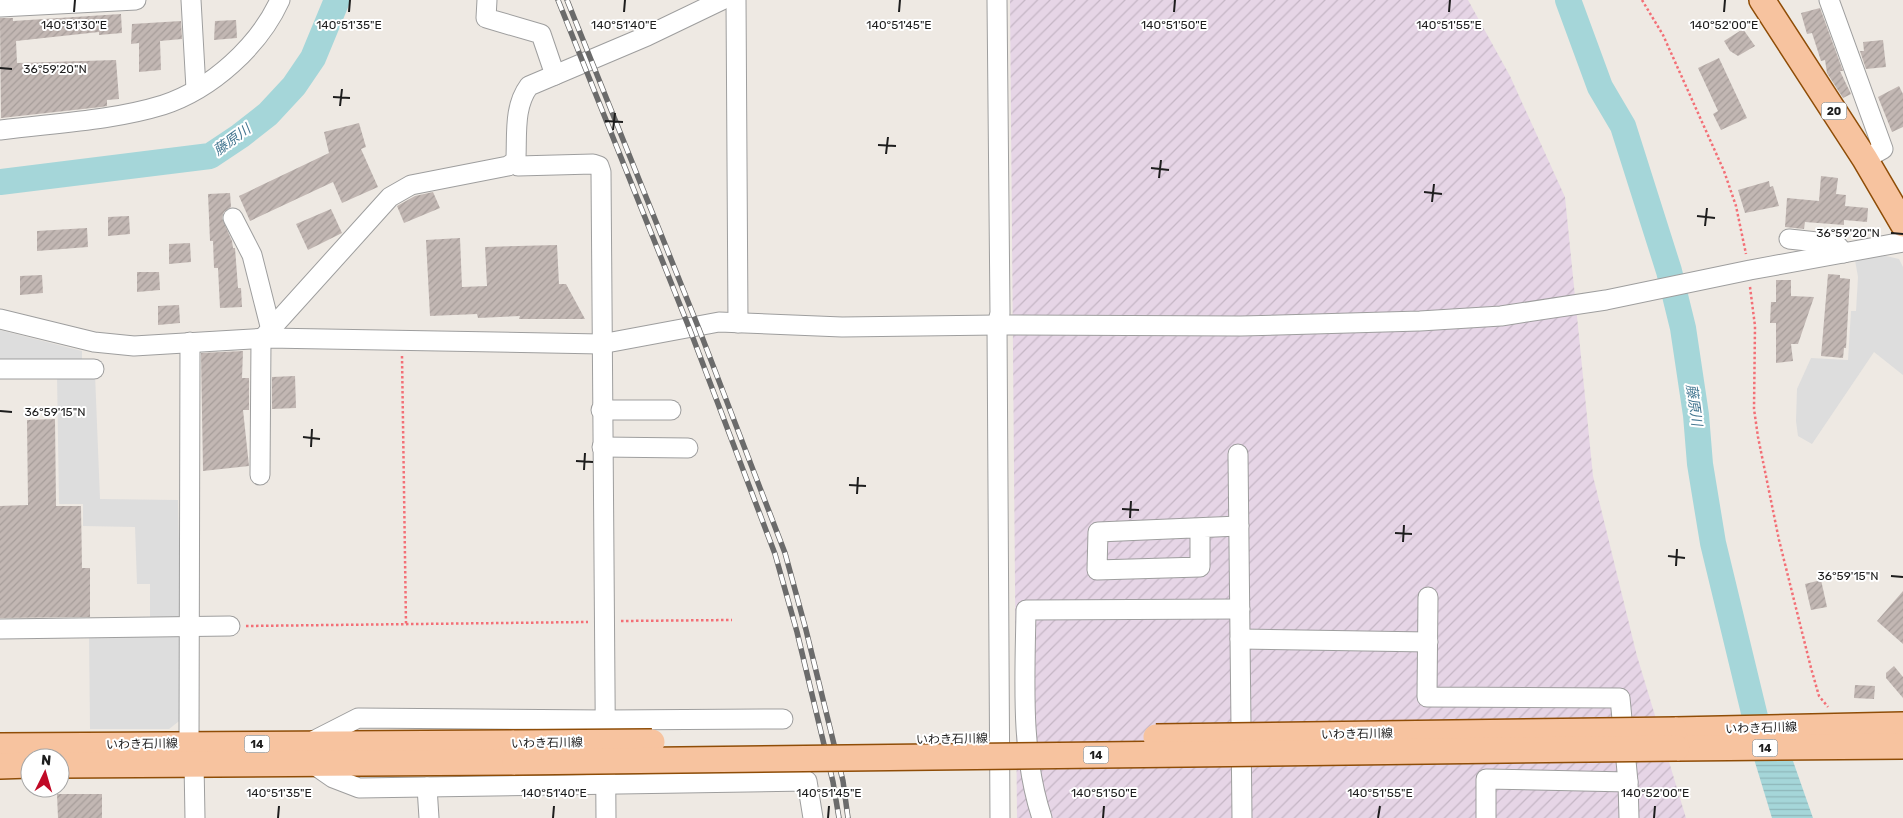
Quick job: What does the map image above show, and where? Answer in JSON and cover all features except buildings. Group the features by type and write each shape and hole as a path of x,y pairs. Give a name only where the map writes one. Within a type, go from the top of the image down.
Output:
{"main road":[{"name":"20","path":"1762,0 1865,159 1903,224"},
{"name":"いわき石川線","path":"0,746 192,753 514,753 1685,739 1836,733 1903,725"},
{"name":"いわき石川線","path":"1836,733 1903,746"},
{"name":"いわき石川線","path":"70,764 192,753"},
{"path":"0,766 20,765"}],"street":[{"path":"0,7 136,0"},
{"path":"190,0 196,90"},
{"path":"0,130 126,114 164,104 196,90 236,59 261,32 280,0"},
{"path":"487,0 486,18 541,34 555,75"},
{"path":"514,162 521,97 528,86 647,36 722,0"},
{"path":"736,0 738,323"},
{"path":"997,0 1000,313 997,325 1000,818"},
{"path":"1829,0 1883,150 1865,159"},
{"path":"266,335 390,196 398,190 411,185 508,166 514,162"},
{"path":"514,162 518,166 594,164 599,166 601,172 602,447 606,622 606,818"},
{"path":"233,218 252,255 266,335 260,475"},
{"path":"1789,239 1836,244 1844,253"},
{"path":"0,319 94,342 134,346 266,335 268,338 401,342 601,344 719,322 842,327 997,325 1241,326 1420,322 1501,316 1606,300 1746,271 1903,242"},
{"path":"190,342 189,627 195,818"},
{"path":"0,370 94,369"},
{"path":"602,410 671,410"},
{"path":"602,447 688,448"},
{"path":"1238,454 1242,818"},
{"path":"1200,528 1200,567 1097,570 1098,532 1239,526"},
{"path":"1428,597 1427,697 1620,698 1628,782 1629,818"},
{"path":"1042,818 1031,782 1024,695 1026,610 1240,609"},
{"path":"0,629 230,626"},
{"path":"1240,639 1428,642"},
{"path":"783,718 606,720 358,718 308,753 333,778 359,788 807,781 813,818"},
{"path":"1486,818 1486,779 1628,782"},
{"path":"427,787 429,818"}],"path":[{"path":"1642,0 1663,35 1724,171 1736,206 1755,326 1754,410 1779,540 1819,696 1836,733"},
{"path":"401,342 406,624"},
{"path":"230,626 732,620"}],"shaded area":[{"path":"1010,0 1468,0 1510,76 1565,197 1593,476 1637,656 1686,818 1017,818"},
{"path":"1882,255 1899,259 1903,267 1903,375 1874,352 1812,444 1798,436 1796,421 1797,389 1811,358 1848,360 1851,311 1856,311 1858,277 1855,260"},
{"path":"0,330 82,351 82,363 0,363"},
{"path":"57,374 95,374 100,499 178,500 181,618 150,619 150,584 137,584 135,527 83,526 83,504 59,504"},
{"path":"181,632 183,718 169,729 90,729 89,634"}],"water":[{"path":"1754,759 1793,761 1813,818 1772,818"}],"waterway":[{"name":"藤原川","path":"0,182 210,156 268,114 294,86 313,58 337,0"},
{"name":"藤原川","path":"1568,0 1600,87 1623,126 1669,271 1683,328 1696,415 1700,464 1713,543 1757,725 1767,749"}],"railway":[{"path":"558,0 690,330 775,554 797,632 833,782 839,818"},
{"path":"567,0 699,329 785,553 843,781 848,818"}]}
